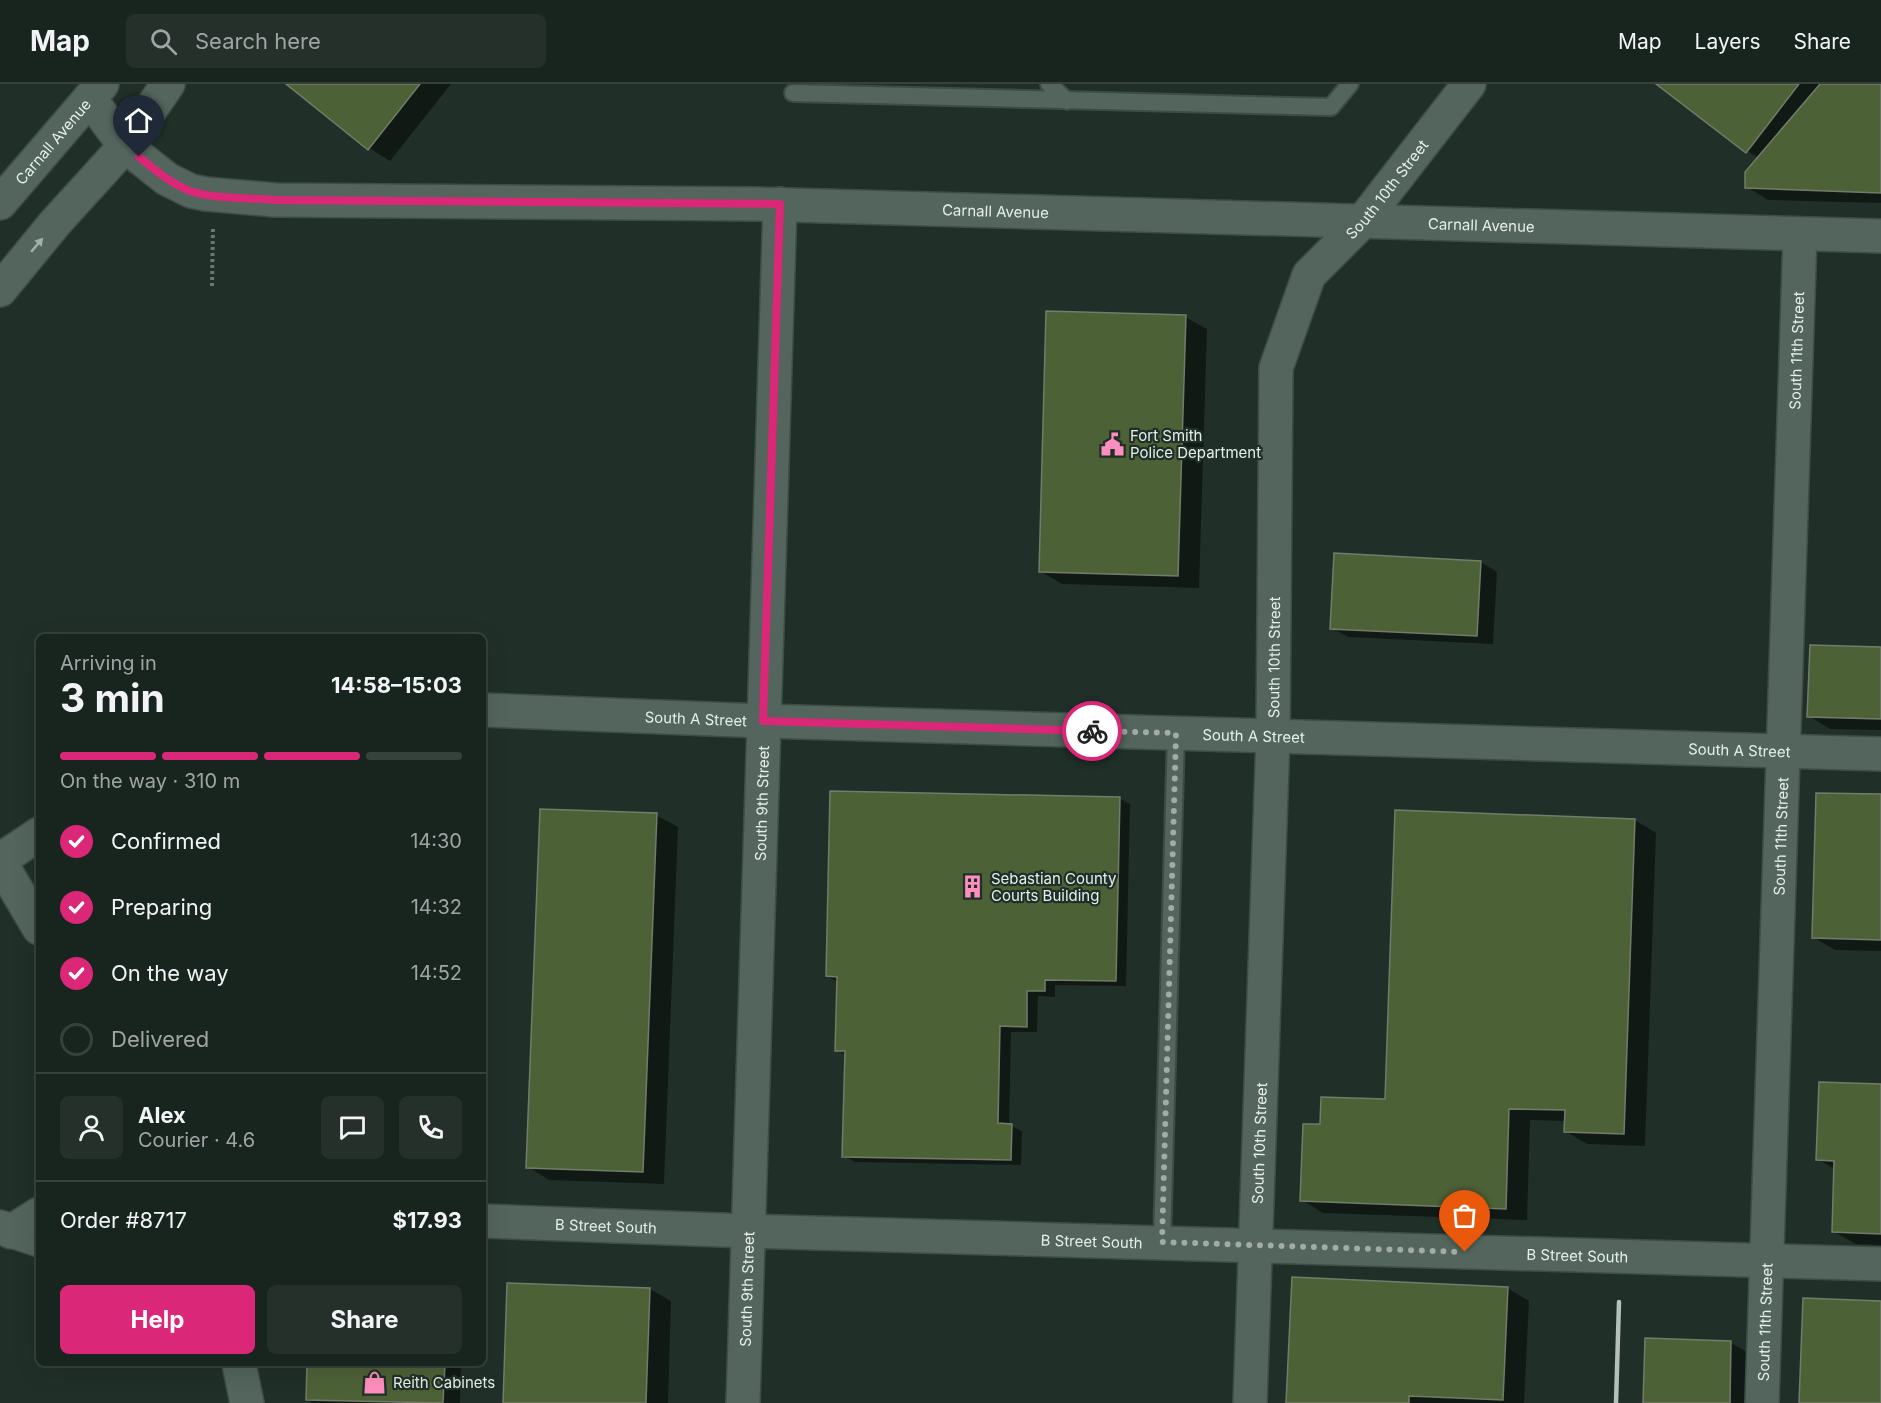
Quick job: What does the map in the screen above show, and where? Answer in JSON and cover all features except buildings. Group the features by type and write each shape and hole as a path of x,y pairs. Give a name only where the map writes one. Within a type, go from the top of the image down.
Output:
{"street":[{"path":"0,290 55,223 125,146 168,84"},
{"name":"South 10th Street","path":"1250,1403 1273,736 1276,368 1309,275 1362,222 1469,84"},
{"name":"Carnall Avenue","path":"0,203 96,91 125,146 167,179 191,191 275,200 780,204 1881,236"},
{"name":"South 9th Street","path":"743,1403 780,204"},
{"name":"South 11th Street","path":"1762,1403 1800,235"},
{"name":"South A Street","path":"486,710 763,721 1881,754"},
{"path":"36,836 0,861 36,923"},
{"path":"17,1233 36,1217"},
{"name":"B Street South","path":"486,1221 748,1231 1881,1264"},
{"path":"239,1366 247,1403"}],"lane":[{"path":"1048,84 1067,101"},
{"path":"793,93 1331,107 1350,84"},
{"path":"1162,1242 1176,733"}],"path":[{"path":"212,286 213,223"}],"railway":[{"path":"1616,1403 1619,1302"}],"way so far":[{"path":"1092,731 1176,733 1162,1242 1465,1252"}],"place":[{"name":"Fort Smith Police Department","path":"1112,444"},
{"name":"Sebastian County Courts Building","path":"973,887"},
{"name":"Reith Cabinets","path":"375,1382"}],"route":[{"path":"139,157 167,179 191,191 275,200 780,204 763,721 1092,731"}]}
